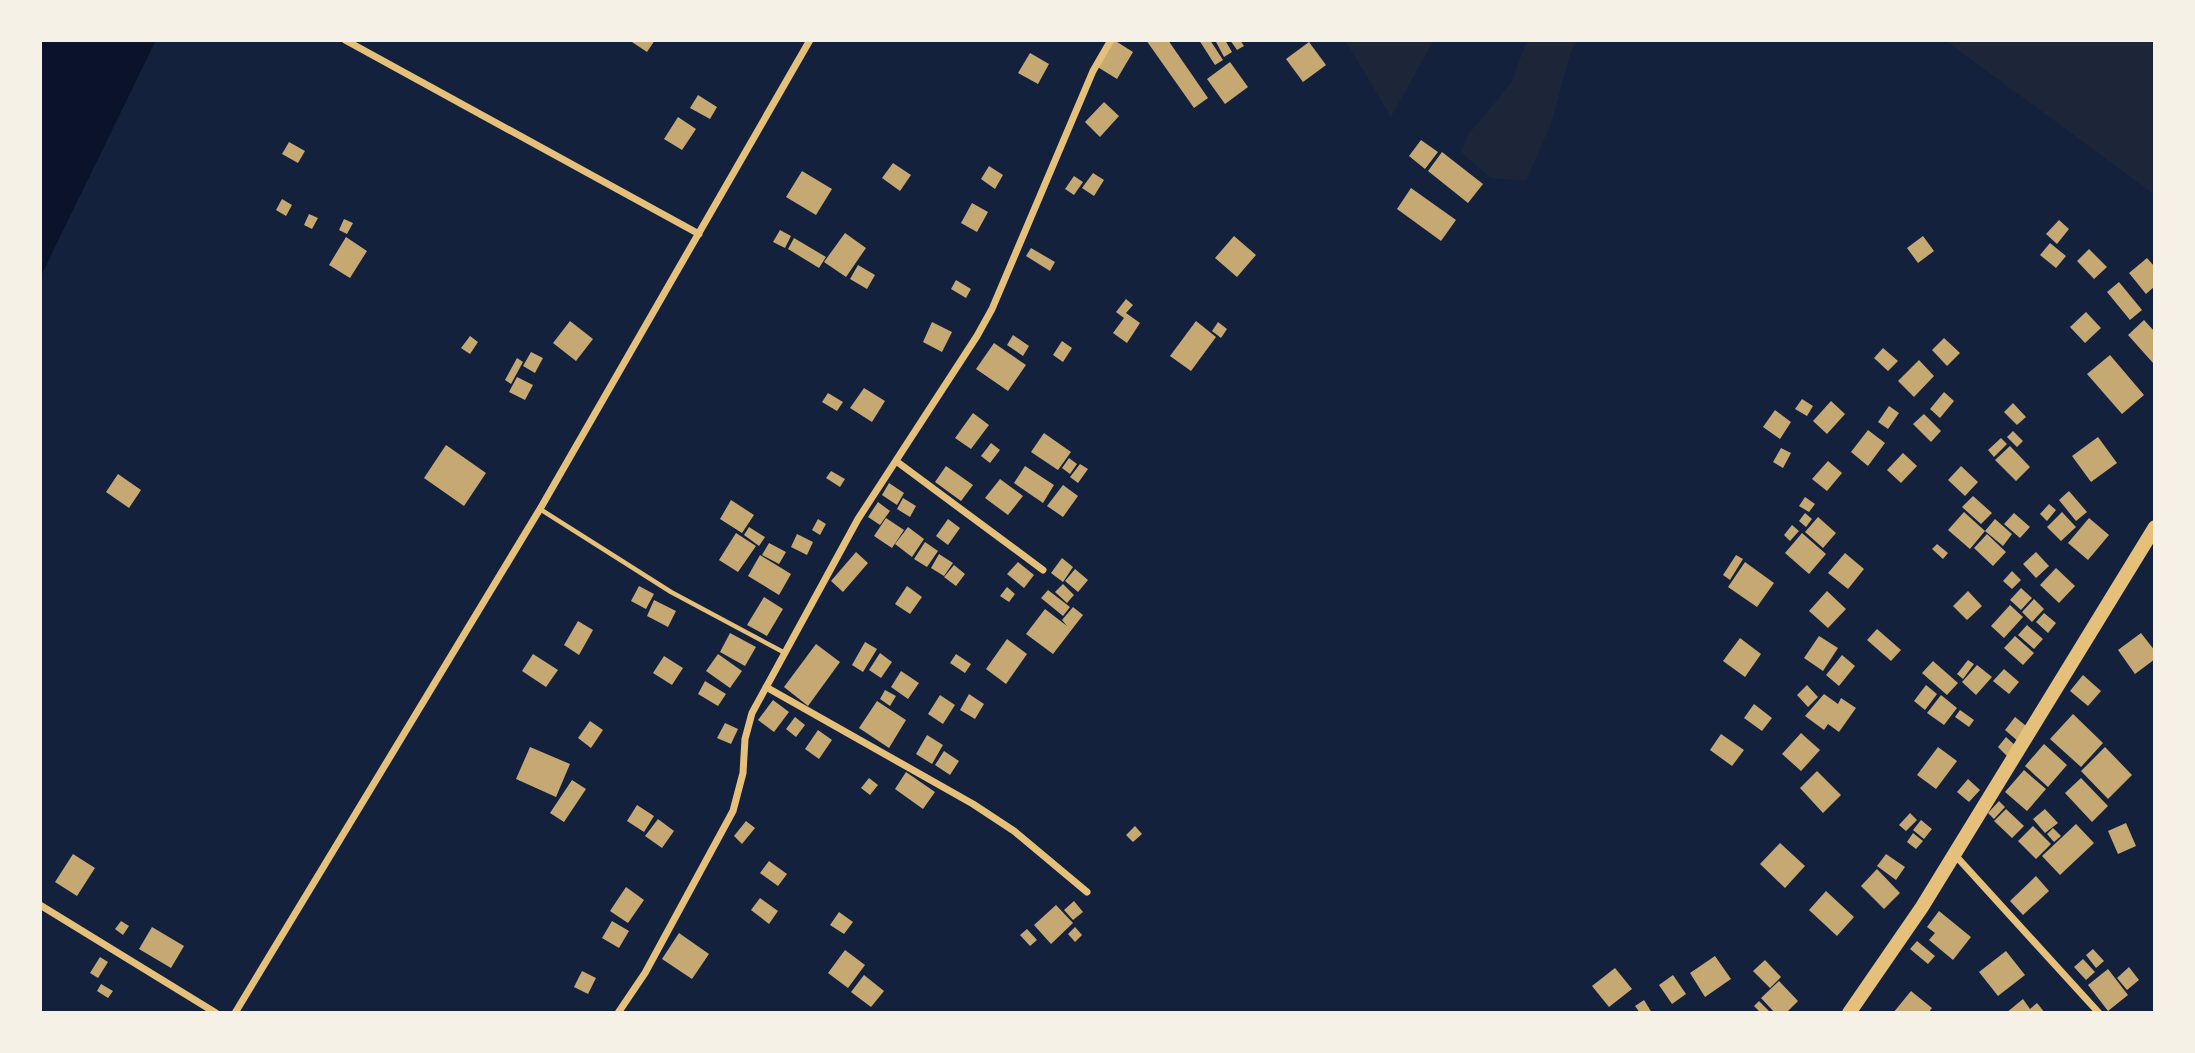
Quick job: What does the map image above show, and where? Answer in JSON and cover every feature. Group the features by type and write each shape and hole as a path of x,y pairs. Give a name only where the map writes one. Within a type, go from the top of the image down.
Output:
{"main road":[{"path":"1849,1013 1955,855 2155,527"}],"street":[{"path":"345,40 699,234"},
{"path":"234,1013 540,509 810,40"},
{"path":"618,1013 645,973 733,811 743,774 745,739 752,713 858,519 992,309 1093,71 1111,40"},
{"path":"896,461 1043,570"},
{"path":"766,687 973,804 1013,831 1087,892"},
{"path":"1955,855 2099,1013"},
{"path":"40,905 216,1013"}],"lane":[{"path":"540,509 671,592 785,653"}],"shaded area":[{"path":"40,40 156,40 40,278"},
{"path":"1345,40 1434,40 1391,117"},
{"path":"1527,40 1577,40 1570,55 1551,124 1526,181 1491,178 1461,152 1467,136 1511,83"},
{"path":"1945,40 2155,40 2155,195"}],"building":[{"path":"629,40 655,40 647,52"},
{"path":"1114,40 1133,52 1117,79 1096,66"},
{"path":"1146,40 1168,40 1208,98 1194,108"},
{"path":"1199,40 1210,40 1223,60 1215,65"},
{"path":"1215,40 1225,40 1232,52 1224,57"},
{"path":"1230,40 1240,40 1244,46 1237,50"},
{"path":"1309,42 1326,65 1303,82 1286,59"},
{"path":"1030,53 1049,64 1038,84 1018,73"},
{"path":"1230,62 1248,87 1225,104 1207,79"},
{"path":"698,95 717,107 710,119 690,108"},
{"path":"1104,102 1119,116 1100,137 1085,122"},
{"path":"678,117 696,129 682,150 664,139"},
{"path":"1421,140 1438,152 1425,169 1409,156"},
{"path":"289,142 305,151 298,163 282,154"},
{"path":"1442,152 1483,184 1468,203 1428,171"},
{"path":"893,163 911,175 900,191 882,178"},
{"path":"989,166 1003,175 995,189 981,179"},
{"path":"802,171 832,189 816,215 786,197"},
{"path":"1093,173 1104,180 1094,196 1082,188"},
{"path":"1074,176 1083,182 1074,195 1065,189"},
{"path":"1411,188 1456,220 1441,241 1397,209"},
{"path":"282,199 292,205 286,216 276,210"},
{"path":"972,203 988,212 977,232 961,223"},
{"path":"309,214 318,218 312,229 304,225"},
{"path":"344,219 353,223 347,234 339,230"},
{"path":"2059,220 2069,229 2057,244 2046,234"},
{"path":"780,230 791,236 785,248 773,242"},
{"path":"845,233 866,248 846,277 824,262"},
{"path":"1234,236 1256,255 1237,277 1215,258"},
{"path":"1923,236 1934,251 1918,263 1907,248"},
{"path":"346,237 367,251 350,278 329,265"},
{"path":"794,238 826,257 819,268 788,249"},
{"path":"2050,243 2066,256 2056,268 2040,255"},
{"path":"1031,248 1055,262 1050,271 1026,256"},
{"path":"2089,249 2107,267 2094,279 2077,261"},
{"path":"2147,258 2155,267 2155,286 2146,294 2129,273"},
{"path":"858,265 875,275 867,289 850,279"},
{"path":"956,280 971,289 966,298 951,289"},
{"path":"2119,282 2142,310 2130,320 2107,292"},
{"path":"1126,299 1133,305 1126,313 1140,323 1127,343 1113,333 1124,318 1116,312"},
{"path":"2086,312 2101,328 2085,343 2070,327"},
{"path":"2144,320 2155,332 2153,363 2128,335"},
{"path":"570,321 593,339 576,361 553,343"},
{"path":"1196,321 1216,337 1191,371 1170,356"},
{"path":"932,322 952,332 942,352 923,342"},
{"path":"1218,322 1227,329 1221,338 1212,331"},
{"path":"1013,335 1029,346 1023,356 1007,345"},
{"path":"470,336 478,342 470,354 461,348"},
{"path":"1944,338 1960,353 1947,366 1932,350"},
{"path":"1062,341 1072,348 1063,362 1053,355"},
{"path":"994,343 1026,365 1008,391 976,369"},
{"path":"1883,348 1898,361 1888,371 1874,358"},
{"path":"531,352 543,358 535,373 523,366"},
{"path":"2110,355 2144,395 2122,414 2087,374"},
{"path":"517,358 523,362 511,384 505,380"},
{"path":"1919,360 1934,376 1914,397 1898,381"},
{"path":"517,377 533,385 525,400 509,392"},
{"path":"864,388 885,401 872,422 850,408"},
{"path":"1944,392 1954,401 1940,418 1930,409"},
{"path":"828,393 843,402 837,411 822,402"},
{"path":"1802,399 1813,406 1807,416 1795,409"},
{"path":"1831,401 1845,414 1827,434 1813,421"},
{"path":"2013,403 2026,417 2017,425 2004,412"},
{"path":"1889,406 1899,413 1888,429 1878,422"},
{"path":"1775,410 1791,422 1780,439 1763,427"},
{"path":"973,413 989,425 971,449 955,438"},
{"path":"1924,414 1941,431 1931,442 1913,424"},
{"path":"1868,430 1885,443 1868,466 1851,452"},
{"path":"2013,431 2023,441 2017,447 2007,437"},
{"path":"1044,433 1071,452 1058,470 1031,452"},
{"path":"2098,437 2117,463 2091,482 2072,456"},
{"path":"2001,438 2007,444 1994,457 1988,450"},
{"path":"991,443 1000,450 990,463 981,456"},
{"path":"446,445 486,473 464,506 424,478"},
{"path":"2010,446 2030,467 2016,481 1995,460"},
{"path":"1781,448 1791,453 1783,468 1773,462"},
{"path":"1903,453 1917,466 1901,483 1887,470"},
{"path":"1069,458 1077,464 1070,474 1062,468"},
{"path":"1828,461 1842,473 1827,491 1812,479"},
{"path":"1080,464 1088,469 1078,483 1070,477"},
{"path":"946,466 973,485 961,501 935,482"},
{"path":"1025,466 1054,485 1043,503 1014,483"},
{"path":"1961,466 1978,482 1965,496 1948,480"},
{"path":"831,471 845,479 840,487 826,478"},
{"path":"118,474 141,490 129,508 106,492"},
{"path":"1000,479 1023,496 1008,515 985,498"},
{"path":"889,483 904,493 897,505 882,495"},
{"path":"1063,485 1078,496 1063,517 1047,506"},
{"path":"2069,491 2087,512 2076,521 2059,500"},
{"path":"1973,496 1992,513 1981,524 1962,507"},
{"path":"1805,497 1815,504 1809,512 1799,506"},
{"path":"903,498 916,506 910,517 897,509"},
{"path":"731,500 754,515 742,533 720,519"},
{"path":"878,502 890,511 880,525 868,517"},
{"path":"2049,504 2056,510 2047,521 2040,514"},
{"path":"1964,512 1985,531 1970,549 1948,530"},
{"path":"2062,512 2076,527 2061,541 2047,527"},
{"path":"1805,513 1812,519 1806,527 1799,521"},
{"path":"2014,513 2030,527 2020,538 2004,524"},
{"path":"1818,517 1836,533 1823,548 1805,532"},
{"path":"886,518 904,530 892,548 874,536"},
{"path":"2089,518 2109,535 2088,560 2068,543"},
{"path":"818,519 826,524 820,535 812,530"},
{"path":"948,519 960,528 948,545 936,536"},
{"path":"1995,519 2012,534 2003,546 1985,531"},
{"path":"1792,525 1799,531 1790,541 1784,535"},
{"path":"749,527 765,537 759,546 744,535"},
{"path":"908,527 924,539 912,557 895,544"},
{"path":"736,533 756,546 738,572 719,560"},
{"path":"1802,533 1826,554 1809,574 1785,553"},
{"path":"797,534 813,542 807,555 791,547"},
{"path":"1987,534 2006,552 1993,566 1974,548"},
{"path":"925,542 938,551 927,567 914,559"},
{"path":"769,543 786,552 779,564 762,555"},
{"path":"1937,544 1948,553 1943,559 1932,549"},
{"path":"856,552 868,563 843,592 831,581"},
{"path":"2036,552 2049,566 2036,578 2023,564"},
{"path":"1845,553 1864,569 1848,589 1828,573"},
{"path":"939,554 953,563 944,576 931,568"},
{"path":"760,555 791,574 779,595 748,576"},
{"path":"1736,555 1743,559 1730,580 1723,575"},
{"path":"1062,558 1073,567 1063,582 1051,573"},
{"path":"1018,562 1034,575 1024,588 1007,574"},
{"path":"1745,562 1774,583 1757,607 1728,587"},
{"path":"954,565 965,574 956,586 944,577"},
{"path":"2056,568 2075,586 2059,603 2040,585"},
{"path":"1075,569 1088,580 1078,592 1065,581"},
{"path":"2012,571 2021,580 2012,589 2003,581"},
{"path":"1063,584 1074,595 1067,603 1055,592"},
{"path":"639,586 654,594 646,609 631,601"},
{"path":"907,586 922,597 910,614 895,604"},
{"path":"1007,587 1015,594 1009,602 1000,596"},
{"path":"2021,588 2032,598 2021,610 2010,600"},
{"path":"1048,590 1070,607 1063,616 1041,598"},
{"path":"1827,591 1846,609 1828,628 1809,611"},
{"path":"1968,591 1982,606 1967,620 1953,606"},
{"path":"764,597 783,609 767,636 747,625"},
{"path":"2034,599 2044,609 2032,622 2022,612"},
{"path":"654,600 676,611 668,627 647,616"},
{"path":"2010,605 2023,617 2004,638 1991,626"},
{"path":"1073,607 1083,615 1053,654 1026,634 1045,609 1067,626 1062,620"},
{"path":"2044,613 2056,623 2048,633 2036,622"},
{"path":"578,621 593,630 579,655 564,645"},
{"path":"2027,625 2043,639 2034,649 2018,635"},
{"path":"1877,629 1901,650 1891,661 1867,640"},
{"path":"730,633 756,647 745,666 720,652"},
{"path":"2141,633 2155,651 2155,659 2135,674 2118,650"},
{"path":"1819,636 1838,648 1823,671 1804,658"},
{"path":"2015,636 2034,653 2023,665 2004,648"},
{"path":"1740,638 1761,654 1745,677 1723,661"},
{"path":"1007,639 1027,654 1006,684 986,669"},
{"path":"865,642 877,649 863,672 852,665"},
{"path":"816,644 840,662 808,706 784,687"},
{"path":"880,653 892,662 881,678 869,670"},
{"path":"533,654 558,670 546,687 522,671"},
{"path":"718,654 742,671 730,688 706,671"},
{"path":"956,654 971,664 965,673 950,663"},
{"path":"1842,655 1855,666 1839,686 1826,675"},
{"path":"664,656 683,668 672,685 653,673"},
{"path":"1968,660 1974,664 1963,679 1957,674"},
{"path":"1933,661 1958,683 1947,695 1922,673"},
{"path":"1977,665 1992,677 1976,695 1962,682"},
{"path":"2004,669 2019,682 2009,694 1993,681"},
{"path":"901,671 919,683 908,699 891,687"},
{"path":"2083,675 2101,691 2088,706 2070,691"},
{"path":"705,681 726,694 718,706 698,694"},
{"path":"1807,685 1818,697 1808,707 1797,695"},
{"path":"1926,685 1937,694 1925,710 1914,701"},
{"path":"885,690 896,696 890,706 880,699"},
{"path":"969,694 984,704 975,719 960,710"},
{"path":"1824,694 1838,704 1841,698 1856,708 1839,732 1828,724 1824,730 1805,716"},
{"path":"940,695 955,705 943,724 928,714"},
{"path":"1941,695 1957,708 1944,725 1927,713"},
{"path":"773,700 789,712 774,732 758,720"},
{"path":"877,701 906,720 889,748 859,728"},
{"path":"1754,704 1772,718 1762,731 1744,718"},
{"path":"1960,710 1974,720 1969,727 1955,717"},
{"path":"2073,714 2103,743 2081,767 2050,739"},
{"path":"795,717 805,725 796,737 786,729"},
{"path":"2015,717 2030,729 2019,742 2005,730"},
{"path":"590,721 603,730 591,748 578,738"},
{"path":"725,723 738,729 731,744 717,738"},
{"path":"818,730 832,740 819,759 805,749"},
{"path":"1801,733 1820,750 1801,771 1782,754"},
{"path":"1721,734 1744,750 1732,766 1710,750"},
{"path":"927,735 943,745 932,764 916,754"},
{"path":"2006,737 2018,748 2009,758 1998,747"},
{"path":"2044,744 2067,765 2048,787 2025,766"},
{"path":"530,747 570,764 556,797 516,779"},
{"path":"1938,747 1957,761 1936,789 1917,775"},
{"path":"2105,747 2132,775 2108,799 2081,771"},
{"path":"944,751 959,761 950,775 935,765"},
{"path":"2024,770 2046,789 2027,811 2005,792"},
{"path":"1817,771 1841,795 1823,813 1800,788"},
{"path":"906,772 935,792 923,809 895,789"},
{"path":"869,778 878,785 870,795 861,788"},
{"path":"2081,778 2108,806 2092,822 2065,793"},
{"path":"1968,779 1980,790 1969,802 1957,792"},
{"path":"572,780 586,789 564,822 550,813"},
{"path":"1999,801 2005,807 1994,819 1988,813"},
{"path":"637,805 654,816 644,832 627,821"},
{"path":"2006,809 2024,826 2012,838 1994,821"},
{"path":"2045,809 2058,823 2045,833 2033,819"},
{"path":"1910,813 1917,820 1906,831 1899,825"},
{"path":"658,819 674,831 662,848 645,836"},
{"path":"1921,820 1932,829 1924,839 1913,830"},
{"path":"746,821 755,828 742,844 734,836"},
{"path":"2126,823 2136,846 2118,854 2108,831"},
{"path":"2076,824 2094,843 2060,875 2042,856"},
{"path":"1135,826 1142,834 1133,842 1126,835"},
{"path":"2033,826 2051,844 2036,859 2018,841"},
{"path":"2053,828 2061,836 2054,842 2047,834"},
{"path":"1913,833 1923,841 1916,849 1907,842"},
{"path":"1780,843 1805,866 1785,888 1760,864"},
{"path":"73,854 95,868 77,896 55,882"},
{"path":"1886,854 1905,867 1896,880 1877,866"},
{"path":"769,861 787,874 778,886 760,873"},
{"path":"1877,869 1900,893 1884,909 1861,886"},
{"path":"2036,876 2049,891 2023,915 2010,901"},
{"path":"626,887 644,900 628,923 610,911"},
{"path":"1826,891 1854,917 1837,936 1809,910"},
{"path":"760,898 778,911 769,924 751,910"},
{"path":"1074,901 1083,912 1073,920 1064,910"},
{"path":"1056,905 1073,923 1051,944 1034,925"},
{"path":"1939,911 1971,937 1953,960 1929,940 1935,933 1927,927"},
{"path":"839,912 853,922 844,934 830,925"},
{"path":"121,921 129,926 123,935 115,929"},
{"path":"612,921 629,931 619,948 602,938"},
{"path":"152,927 184,946 171,968 139,949"},
{"path":"1075,927 1082,935 1075,942 1068,934"},
{"path":"1027,929 1037,940 1030,946 1020,935"},
{"path":"679,933 709,954 692,979 662,959"},
{"path":"1917,941 1935,956 1928,964 1910,949"},
{"path":"2093,949 2104,961 2096,968 2086,955"},
{"path":"845,950 865,965 848,988 828,973"},
{"path":"2006,951 2025,975 1998,996 1979,972"},
{"path":"1715,956 1731,979 1705,997 1690,973"},
{"path":"100,957 108,962 98,978 90,973"},
{"path":"2083,959 2095,972 2086,980 2074,967"},
{"path":"1765,960 1781,977 1770,988 1753,971"},
{"path":"2129,967 2139,980 2127,990 2117,978"},
{"path":"1615,968 1632,989 1609,1007 1592,986"},
{"path":"2108,969 2128,995 2108,1011 2088,985"},
{"path":"582,971 596,978 588,994 574,987"},
{"path":"864,975 884,991 871,1007 851,992"},
{"path":"1673,975 1686,994 1672,1004 1659,985"},
{"path":"1779,981 1798,1001 1786,1013 1775,1013 1761,998"},
{"path":"101,984 113,991 108,998 97,991"},
{"path":"1911,991 1932,1008 1928,1013 1893,1013"},
{"path":"2023,999 2030,1009 2037,1003 2045,1013 2006,1013"},
{"path":"1644,1000 1652,1013 1640,1013 1635,1006"},
{"path":"1759,1001 1771,1013 1761,1013 1754,1006"}]}
